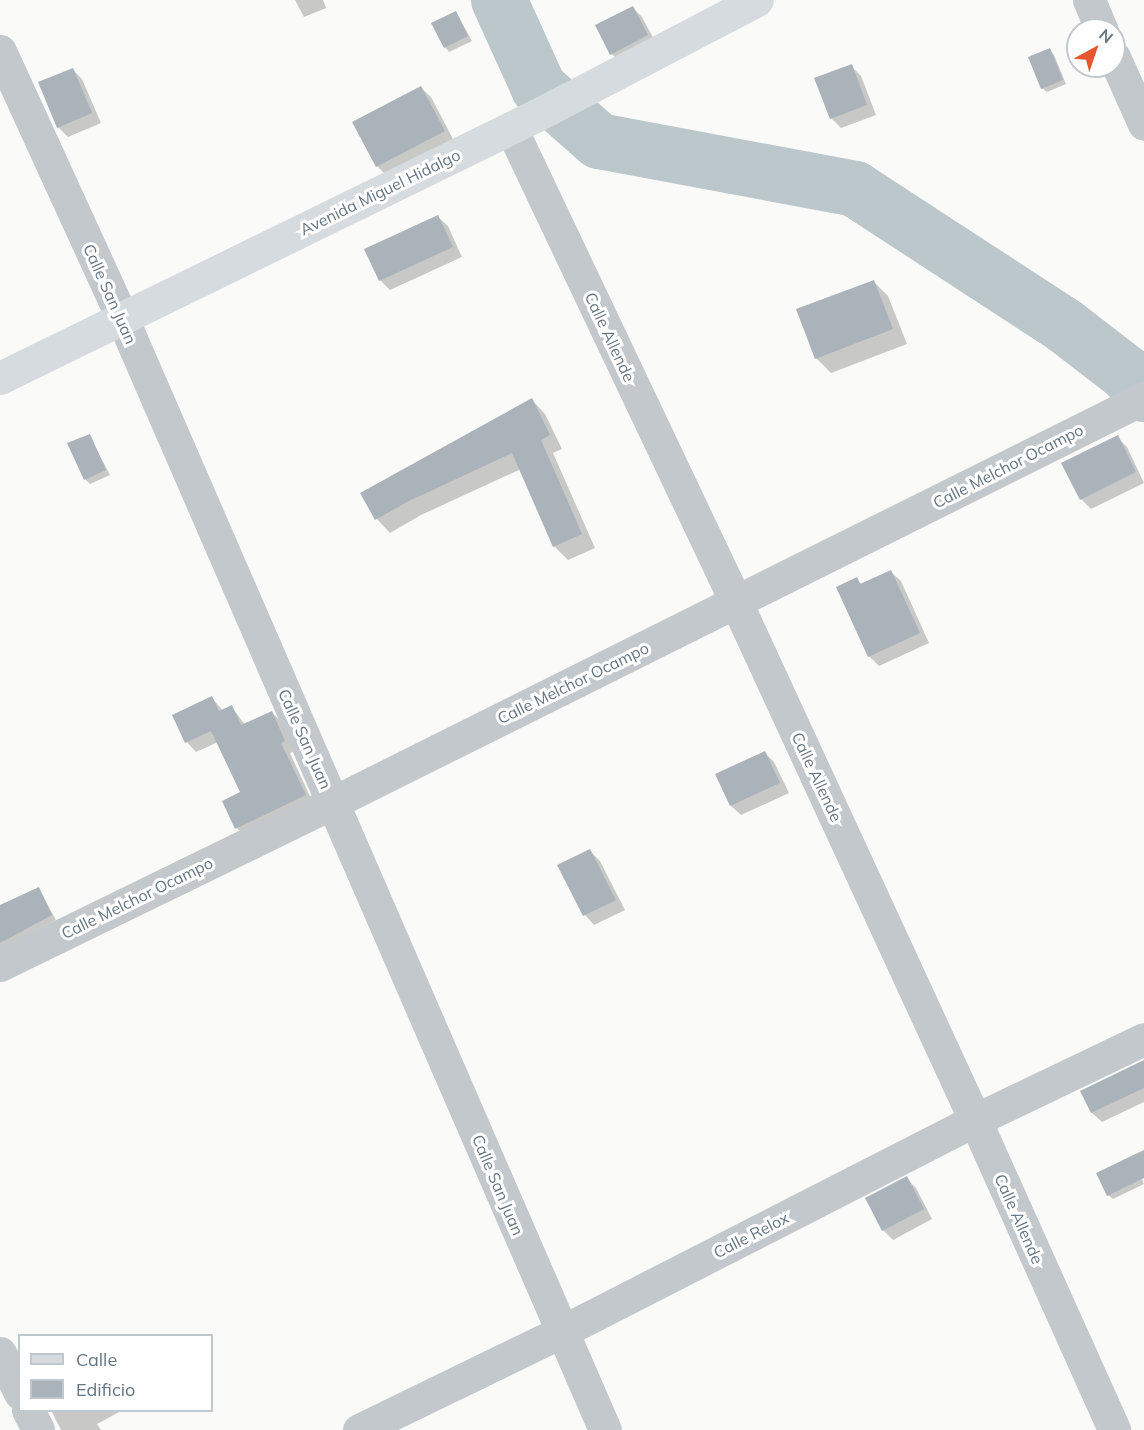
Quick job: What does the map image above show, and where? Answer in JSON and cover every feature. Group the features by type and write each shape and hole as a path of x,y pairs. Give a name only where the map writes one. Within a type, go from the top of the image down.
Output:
{"main road":[{"name":"Avenida Miguel Hidalgo","path":"0,378 524,121 757,0"}],"street":[{"path":"1089,0 1097,18"},
{"name":"Calle San Juan","path":"0,51 122,318 605,1430"},
{"path":"1123,78 1144,124"},
{"name":"Calle Allende","path":"524,121 736,602 975,1120 1114,1430"},
{"name":"Calle Melchor Ocampo","path":"0,965 332,803 1134,403"},
{"name":"Calle Relox","path":"359,1430 561,1332 975,1120 1144,1039"},
{"path":"0,1353 18,1389"},
{"path":"29,1412 38,1430"}],"building":[{"path":"633,6 648,35 610,55 595,25"},
{"path":"456,11 468,36 444,48 431,23"},
{"path":"1050,48 1063,80 1041,89 1028,57"},
{"path":"852,64 867,105 830,119 814,78"},
{"path":"73,68 92,113 57,128 38,82"},
{"path":"421,86 445,131 376,167 352,122"},
{"path":"438,215 453,247 379,281 364,249"},
{"path":"874,280 893,329 815,359 796,309"},
{"path":"532,398 550,435 541,440 582,534 553,547 512,453 407,502 375,520 360,493"},
{"path":"90,434 106,470 84,480 67,443"},
{"path":"1118,435 1136,472 1080,500 1061,463"},
{"path":"891,570 920,633 868,657 836,587 857,577 860,584"},
{"path":"212,696 219,711 232,705 241,725 272,711 285,741 281,743 306,795 235,829 222,801 240,792 211,731 185,743 172,715"},
{"path":"765,751 780,783 730,806 715,774"},
{"path":"590,849 616,900 583,916 557,865"},
{"path":"39,887 52,915 0,943 0,905"},
{"path":"1144,1060 1144,1088 1091,1113 1080,1091"},
{"path":"1144,1150 1144,1178 1107,1196 1096,1173"},
{"path":"907,1176 924,1209 882,1231 865,1198"}],"waterway":[{"path":"499,0 539,88 599,141 855,189 1065,326 1126,373 1144,394"}]}
